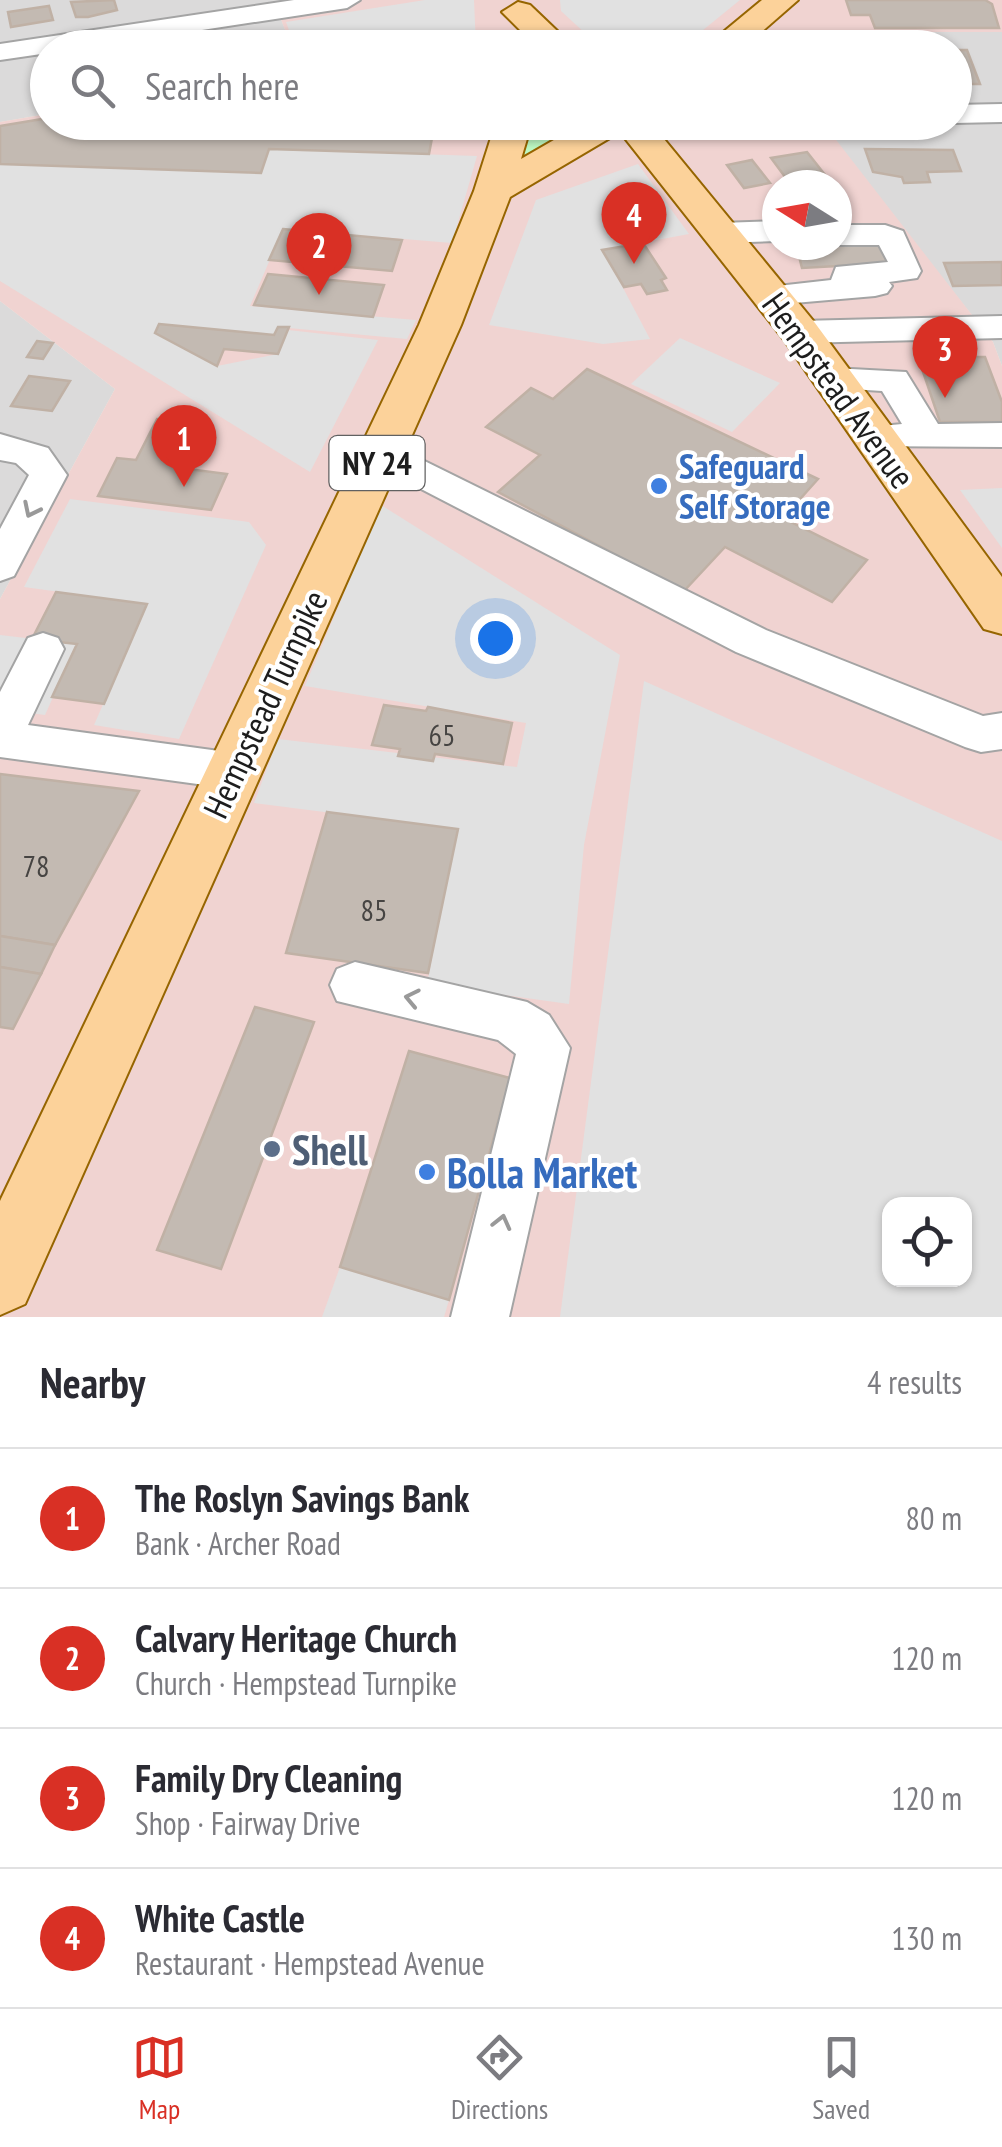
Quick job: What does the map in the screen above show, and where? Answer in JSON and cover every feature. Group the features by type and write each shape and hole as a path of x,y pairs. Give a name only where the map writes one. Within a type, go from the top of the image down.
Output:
{"main road":[{"path":"744,30 782,0"},
{"path":"516,6 540,30"},
{"name":"Hempstead Turnpike","path":"0,1280 18,1198 234,772 382,453 440,325 493,191 509,140"},
{"path":"493,191 581,140"},
{"name":"Hempstead Avenue","path":"645,140 800,332 998,603"}],"street":[{"path":"147,30 347,0"},
{"path":"0,52 30,48"},
{"path":"972,114 1002,113"},
{"path":"720,233 762,232"},
{"path":"847,287 848,274 904,271 908,267 892,238 852,232"},
{"path":"771,296 920,283"},
{"path":"800,332 1002,327"},
{"path":"834,379 894,380 928,435"},
{"path":"875,437 1002,436"},
{"path":"0,566 48,475 43,462 17,452"},
{"path":"382,453 751,641 995,740"},
{"path":"43,649 0,737 234,772"},
{"path":"355,986 509,1019 531,1032 544,1048 480,1317"}],"shaded area":[{"path":"0,0 337,0 277,9 285,30 30,30 30,117 0,122"},
{"path":"337,0 1002,0 1002,32 285,30 277,9"},
{"path":"425,0 474,0 475,30 289,30 286,22"},
{"path":"560,0 740,0 703,30 582,30 561,11"},
{"path":"972,32 1002,32 1002,366 993,342 834,140 972,140"},
{"path":"30,117 30,140 836,140 993,342 1002,366 1002,1317 0,1317 0,599 115,389 0,301 0,122"},
{"path":"269,149 477,156 452,243 283,229 250,306 416,320 407,339 278,327 274,335 159,325 156,333 217,366 278,354 288,330 378,340 310,472 0,281 0,164 261,173"},
{"path":"638,164 689,234 603,250 650,339 603,344 489,325 536,200"},
{"path":"0,301 115,389 0,599"},
{"path":"680,338 780,383 732,432 631,384"},
{"path":"1002,488 1002,548 960,490"},
{"path":"70,499 249,522 266,545 179,739 94,725 147,604 24,587"},
{"path":"381,505 620,655 584,845 569,1004 427,984 457,829 254,803 278,739 517,767 526,723 305,686"},
{"path":"0,635 77,644 45,715 0,709"},
{"path":"644,681 1002,841 1002,1317 560,1317"},
{"path":"340,1267 449,1300 444,1317 322,1317"}],"green space":[{"path":"523,140 560,140 519,163"}],"building":[{"path":"114,0 117,10 88,17 76,17 71,2"},
{"path":"846,0 985,0 992,4 999,28 875,28 870,15 851,15"},
{"path":"49,6 53,20 11,27 8,12"},
{"path":"972,63 980,84 972,84"},
{"path":"30,121 30,140 432,140 429,154 269,149 261,173 0,164 0,126"},
{"path":"865,149 953,150 961,171 927,172 930,182 904,183 902,177 873,172"},
{"path":"807,152 821,170 780,170 771,158"},
{"path":"752,160 762,173 762,185 744,188 727,165"},
{"path":"283,229 402,240 392,271 269,260"},
{"path":"852,240 884,241 892,263 802,268 800,260 852,260"},
{"path":"643,243 666,278 661,280 667,290 647,294 641,284 624,287 602,250"},
{"path":"1002,262 1002,285 953,286 944,263"},
{"path":"268,274 384,285 373,317 254,305"},
{"path":"159,324 274,335 278,327 289,327 278,354 224,349 217,366 155,333"},
{"path":"37,341 53,343 43,359 27,357"},
{"path":"918,357 985,357 1002,402 1002,422 940,422"},
{"name":"Safeguard Self Storage","path":"587,369 818,479 783,518 867,560 832,602 725,547 684,591 498,492 540,455 486,427 531,388 553,399"},
{"path":"29,376 70,381 52,411 11,406"},
{"path":"157,419 191,423 175,457 185,458 180,468 227,474 211,510 98,496 117,458 136,460"},
{"path":"56,592 147,604 104,704 52,697 77,644 32,639"},
{"path":"384,705 426,711 428,707 512,723 503,764 435,754 433,761 398,756 400,749 372,745"},
{"path":"0,774 139,791 55,945 0,936"},
{"path":"327,812 458,829 428,973 286,953"},
{"path":"0,936 55,945 41,974 0,967"},
{"path":"0,967 41,974 13,1029 0,1027"},
{"path":"255,1007 314,1022 221,1269 157,1250"},
{"name":"Bolla Market","path":"409,1051 510,1078 449,1300 340,1267"}],"place":[{"name":"White Castle","path":"634,264"},
{"name":"Calvary Heritage Church","path":"319,295"},
{"name":"Family Dry Cleaning","path":"945,398"},
{"name":"Safeguard Self Storage","path":"659,486"},
{"name":"The Roslyn Savings Bank","path":"184,487"},
{"name":"Shell","path":"272,1149"},
{"name":"Bolla Market","path":"427,1172"}]}
